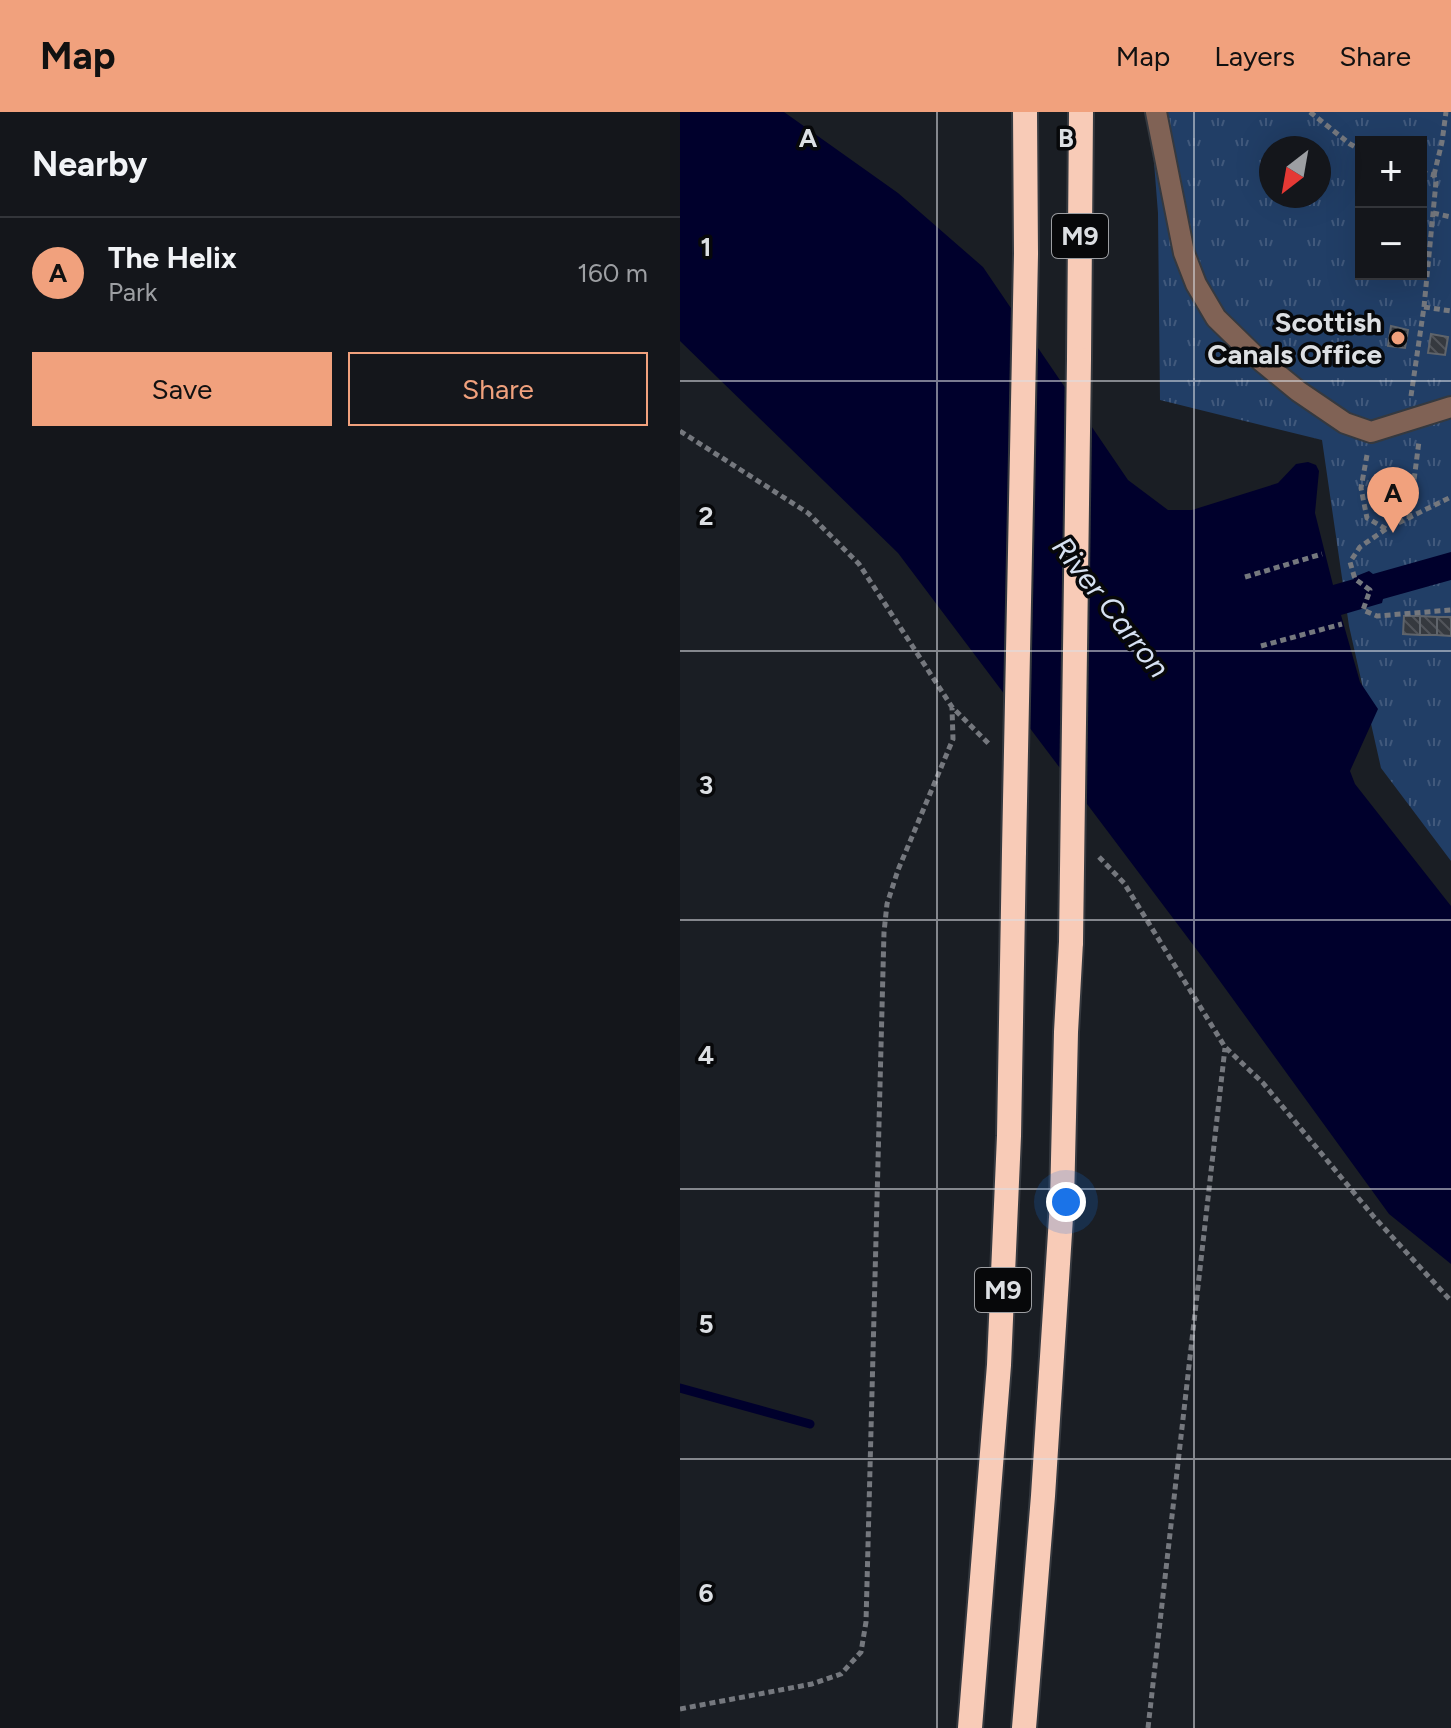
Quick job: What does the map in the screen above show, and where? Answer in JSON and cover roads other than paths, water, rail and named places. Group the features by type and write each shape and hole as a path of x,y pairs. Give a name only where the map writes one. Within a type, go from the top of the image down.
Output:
{"highway":[{"name":"M9","path":"970,1728 1001,1334 1009,1136 1026,254 1025,112"},
{"name":"M9","path":"1024,1728 1062,1202 1071,942 1081,112"}],"lane":[{"path":"1156,112 1184,253 1196,284 1216,318 1298,391 1345,423 1371,432 1451,407"}],"water":[{"name":"River Carron","path":"680,112 784,112 898,193 983,267 1128,480 1168,510 1192,510 1278,483 1296,464 1308,462 1316,465 1319,471 1315,513 1333,585 1369,571 1373,574 1451,552 1451,580 1383,599 1382,603 1341,615 1360,682 1378,709 1350,771 1355,784 1451,906 1451,1264 1389,1214 1206,962 898,553 680,341"}],"waterway":[{"path":"680,1388 810,1424"}],"place":[{"name":"Scottish Canals Office","path":"1398,338"},
{"name":"The Helix","path":"1393,533"}]}
